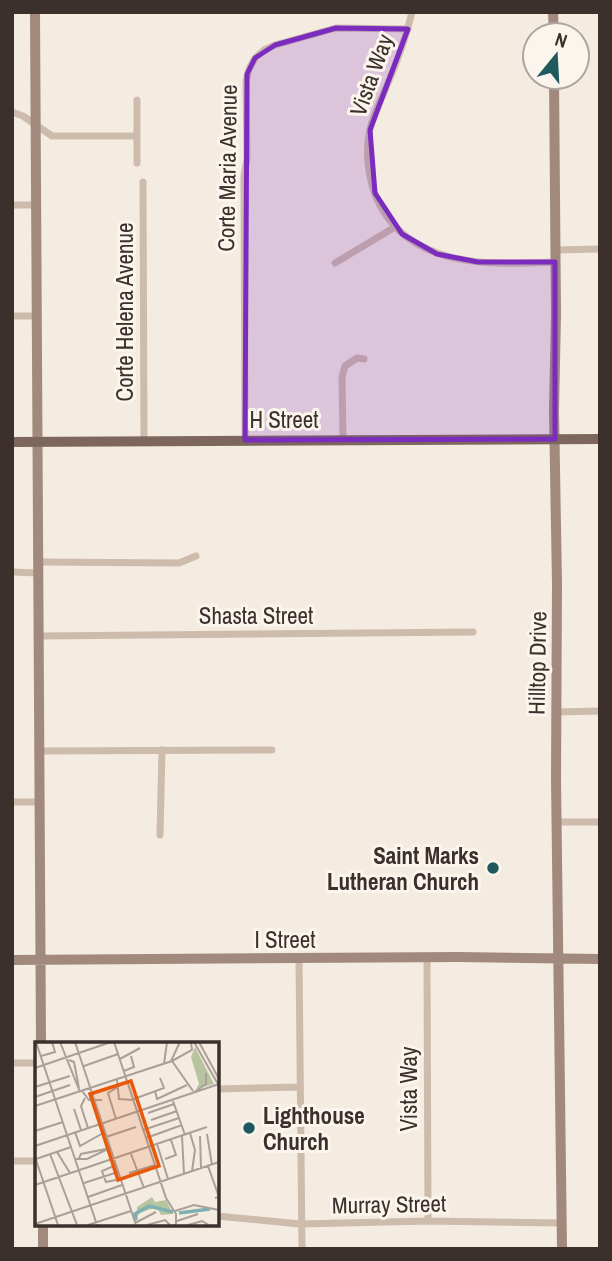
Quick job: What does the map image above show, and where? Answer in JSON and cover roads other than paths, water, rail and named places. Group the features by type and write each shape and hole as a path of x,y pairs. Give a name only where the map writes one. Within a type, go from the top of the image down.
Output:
{"main road":[{"name":"H Street","path":"12,442 600,439"}],"street":[{"path":"35,12 41,1042"},
{"name":"Vista Way","path":"412,12 369,139 372,186 383,210 395,227 420,247 454,259 478,262 555,262"},
{"name":"Corte Maria Avenue","path":"245,440 244,177 247,159 246,81 249,69 255,58 270,47 336,28 408,29"},
{"name":"Hilltop Drive","path":"554,91 556,822 562,1249"},
{"path":"137,100 137,163"},
{"path":"12,113 23,116 52,136 137,136"},
{"name":"Corte Helena Avenue","path":"143,182 144,441"},
{"path":"12,205 37,205"},
{"path":"335,263 395,227"},
{"path":"555,250 600,249"},
{"path":"12,316 37,316"},
{"path":"343,440 342,377 345,366 357,358 364,359"},
{"path":"12,572 39,568 179,563 196,556"},
{"name":"Shasta Street","path":"39,636 472,632"},
{"path":"556,712 600,711"},
{"path":"160,835 162,750"},
{"path":"40,751 272,750"},
{"path":"12,802 40,802"},
{"path":"556,822 600,822"},
{"name":"Vista Way","path":"426,957 428,1221"},
{"name":"I Street","path":"12,960 426,957 600,959"},
{"path":"299,958 302,1249"},
{"path":"12,1063 35,1063"},
{"path":"219,1089 299,1087"},
{"path":"12,1161 35,1161"},
{"name":"Murray Street","path":"219,1216 300,1224 428,1221 562,1223"},
{"path":"43,1226 43,1249"}],"place":[{"name":"Saint Marks Lutheran Church","path":"493,868"},
{"name":"Lighthouse Church","path":"249,1128"}]}
